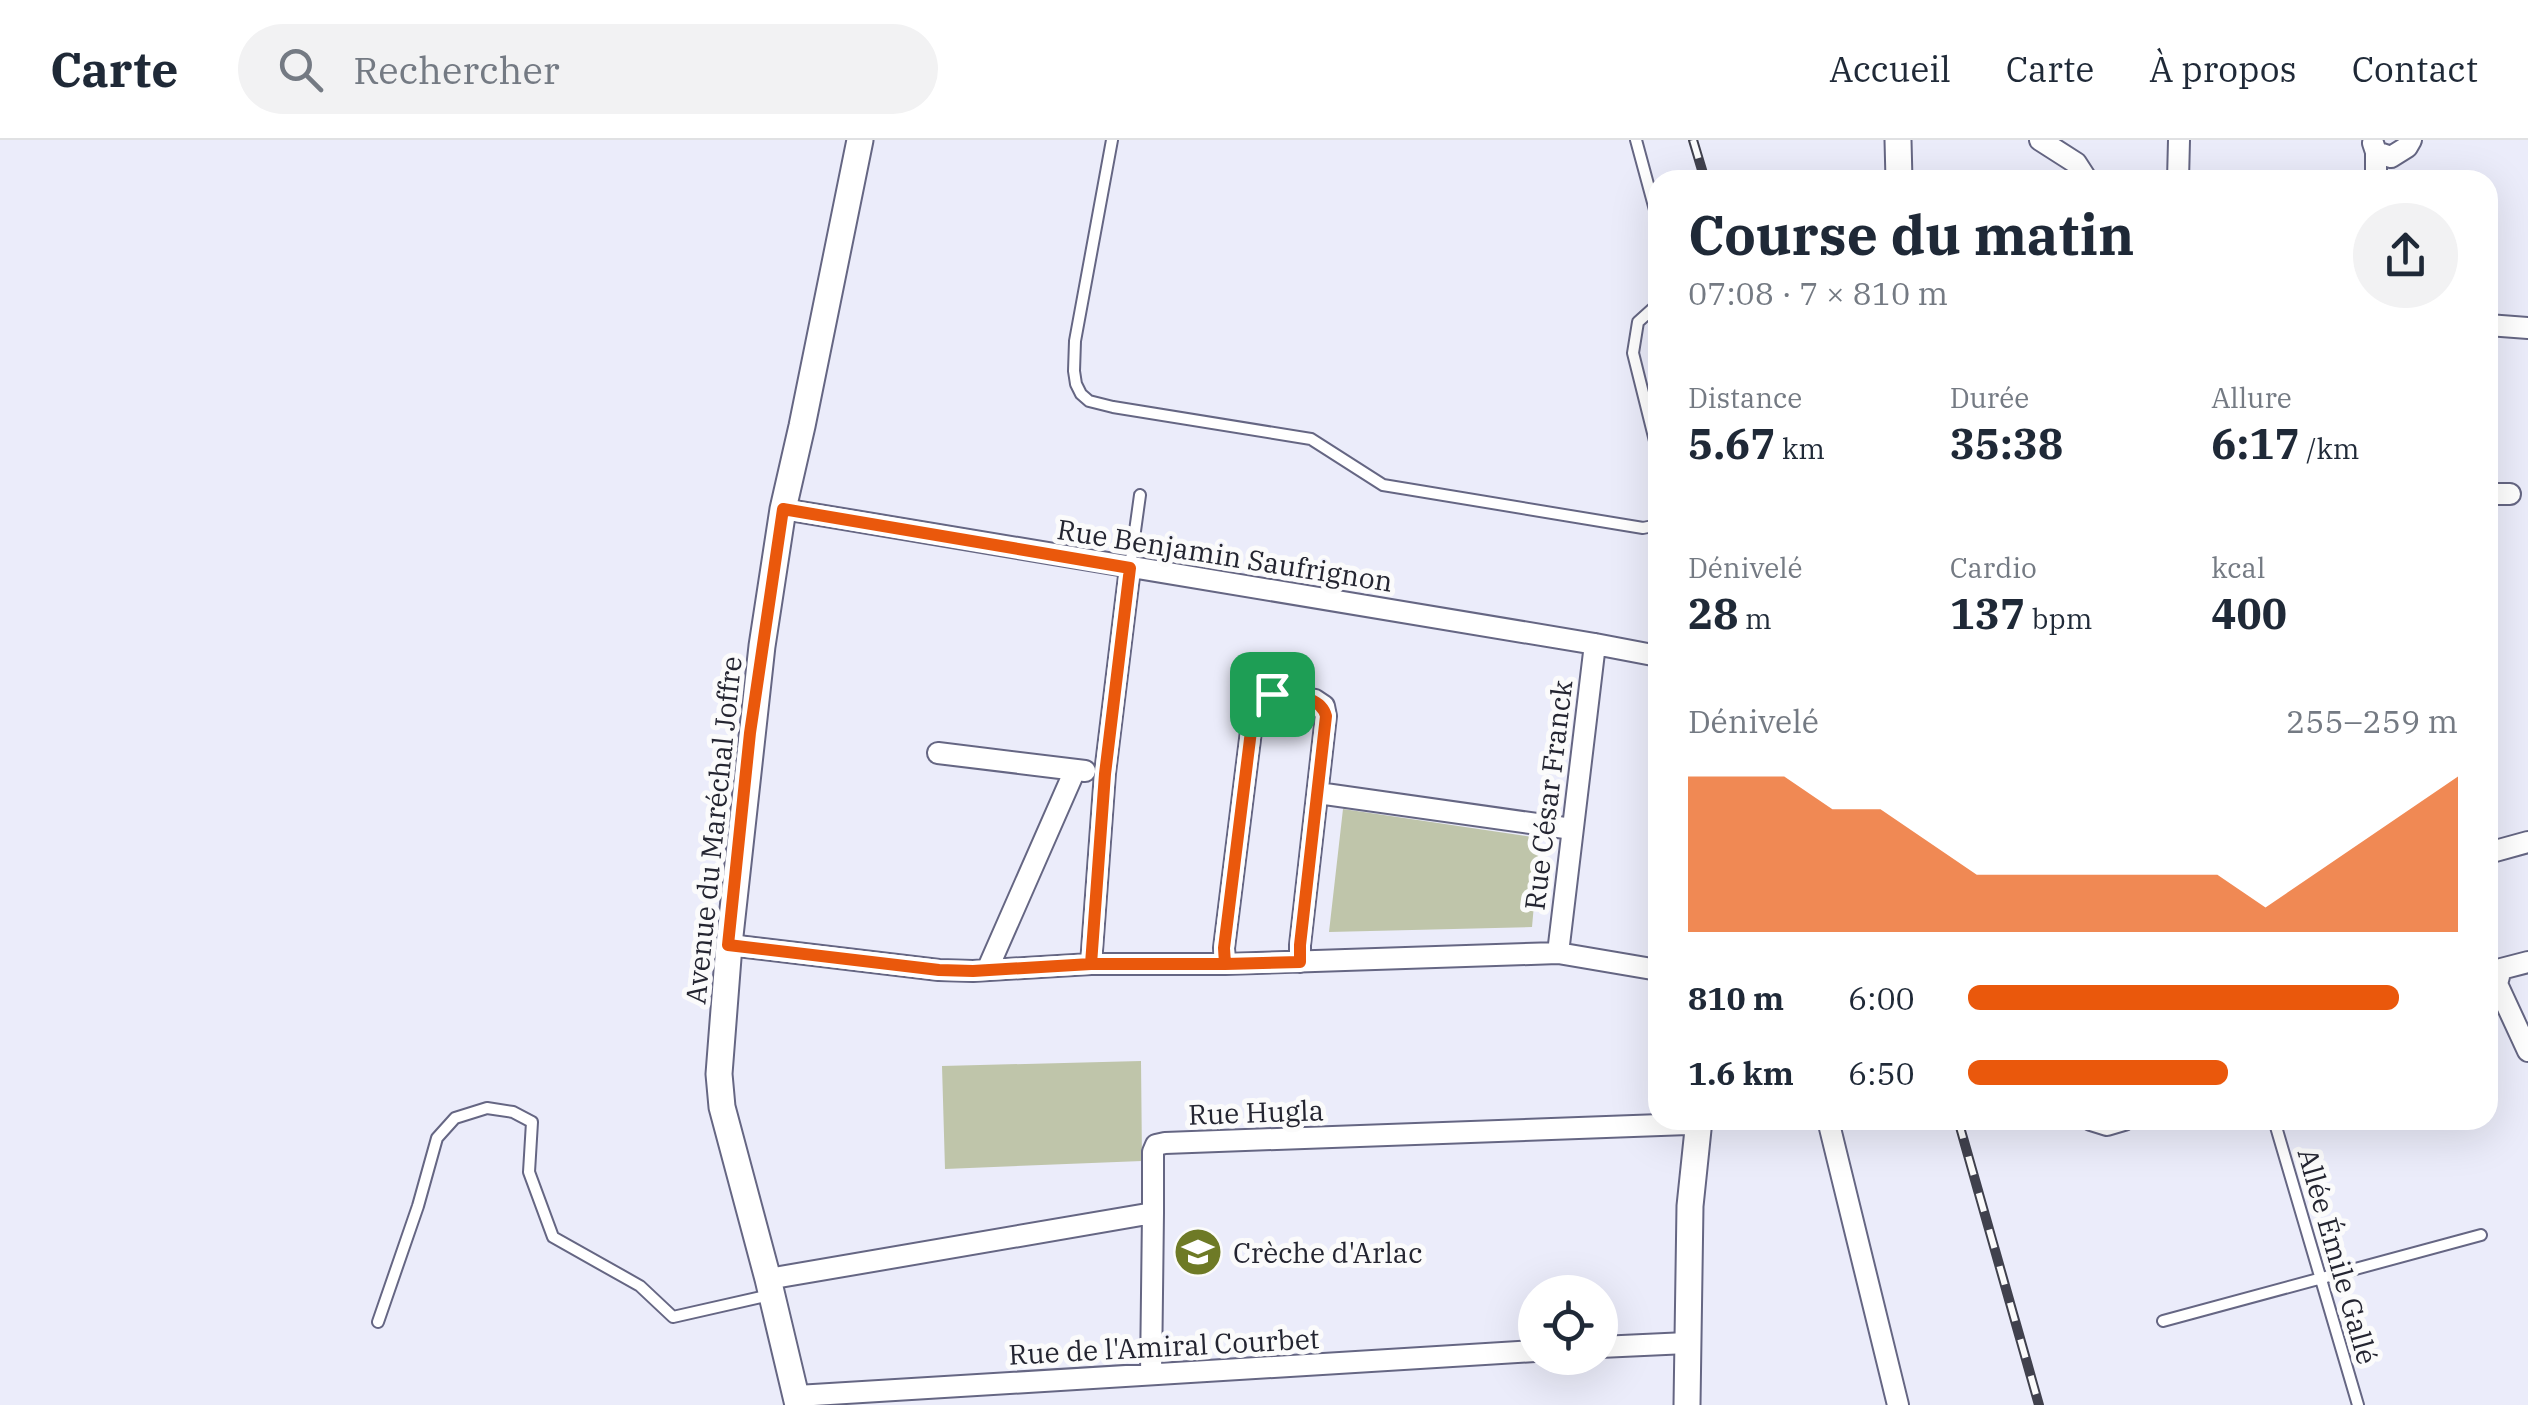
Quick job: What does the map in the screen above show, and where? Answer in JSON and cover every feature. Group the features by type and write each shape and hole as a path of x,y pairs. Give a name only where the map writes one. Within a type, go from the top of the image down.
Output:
{"street":[{"name":"Avenue du Maréchal Joffre","path":"797,1400 722,1108 719,1074 750,733 783,509 860,140"},
{"path":"1898,140 1900,170"},
{"path":"2040,140 2081,170"},
{"path":"2178,170 2179,140"},
{"path":"2375,146 2391,157 2411,140"},
{"path":"2498,326 2528,328"},
{"path":"2498,494 2510,494"},
{"name":"Rue Benjamin Saufrignon","path":"783,509 1648,654"},
{"path":"1091,964 1105,774 1130,568"},
{"name":"Rue César Franck","path":"1558,953 1595,644"},
{"path":"1225,964 1254,707 1261,698 1272,694 1316,700 1324,706 1326,716 1300,962"},
{"path":"938,753 1105,774"},
{"path":"988,968 1074,770"},
{"path":"1318,793 1572,830"},
{"path":"2498,850 2528,842"},
{"path":"728,945 973,971 1091,964 1225,964 1558,953 1648,968"},
{"path":"2498,978 2501,968 2528,962"},
{"path":"2498,988 2528,1051"},
{"name":"Rue Hugla","path":"1152,1213 1153,1152 1156,1145 1165,1143 1648,1125"},
{"path":"1687,1405 1690,1206 1697,1130"},
{"path":"1830,1130 1898,1405"},
{"path":"770,1287 1152,1213 1151,1374"},
{"path":"1618,1346 1688,1343"},
{"name":"Rue de l'Amiral Courbet","path":"797,1400 1518,1352"}],"lane":[{"path":"1112,140 1075,341 1076,384 1089,400 1311,439 1383,485 1648,527"},
{"path":"1636,140 1648,184"},
{"path":"1648,313 1638,322 1633,353 1648,413"},
{"path":"1130,568 1140,495"},
{"path":"378,1322 438,1138 455,1118 487,1108 513,1112 532,1122 530,1172 553,1237 640,1286 673,1317 770,1287"},
{"name":"Allée Émile Gallé","path":"2277,1130 2358,1405"},
{"path":"2163,1321 2481,1235"}],"green space":[{"path":"1343,809 1540,838 1532,927 1329,932"},
{"path":"1141,1061 1142,1161 945,1169 942,1066"}],"railway":[{"path":"1693,140 1702,170"},
{"path":"1961,1130 2039,1405"}],"place":[{"name":"Crèche d'Arlac","path":"1198,1252"}],"route":[{"path":"1272,694 1261,698 1254,707 1225,964 939,970 728,945 750,733 783,509 1130,568 1105,774 1091,964 1225,964 1300,962 1326,716 1324,706 1316,700 1272,694"}]}
